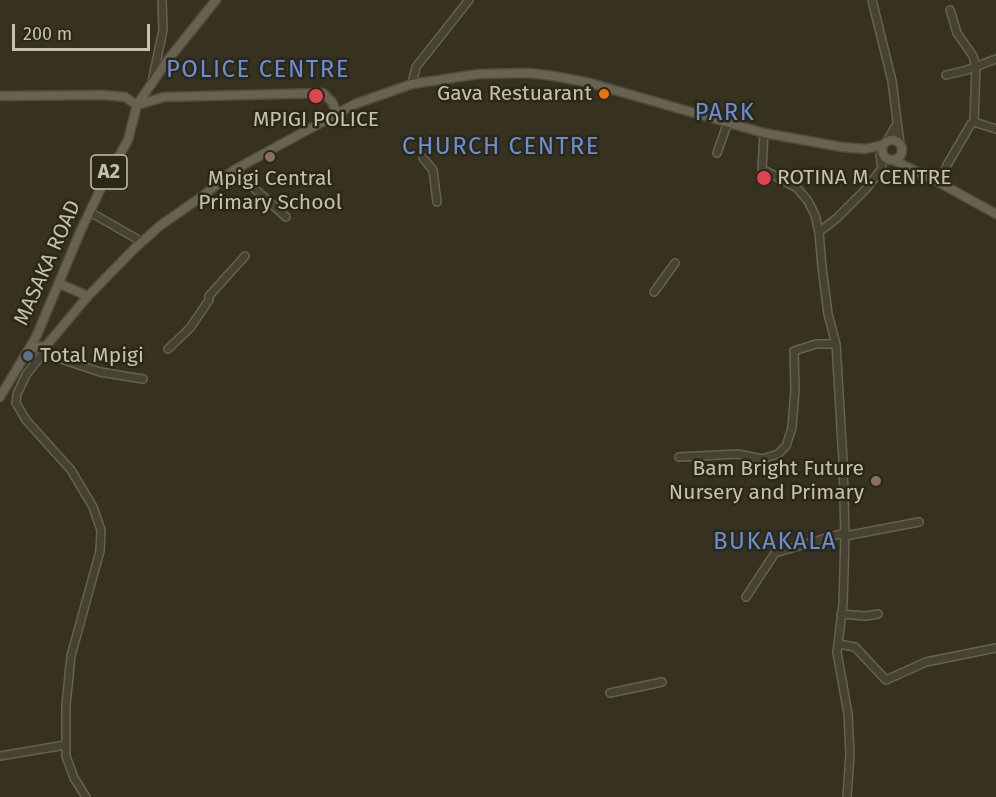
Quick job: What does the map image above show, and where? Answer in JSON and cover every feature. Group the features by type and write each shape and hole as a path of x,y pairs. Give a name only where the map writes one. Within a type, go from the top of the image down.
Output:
{"main road":[{"name":"MASAKA ROAD","path":"24,358 36,337 110,170 128,140 137,105 152,82 216,0"},
{"path":"24,358 34,347 45,349 88,296 142,242 234,170 337,114 381,94 412,84 479,74 529,73 554,76 590,83 764,133 865,149 940,183 996,214"},
{"path":"0,96 103,95 125,98 137,105 164,97 323,93 332,102 337,114"},
{"path":"865,149 896,141 913,171"},
{"path":"882,157 885,144"},
{"path":"893,160 899,158 901,148"},
{"path":"60,284 88,296"},
{"name":"A2","path":"0,397 24,358"}],"street":[{"path":"152,82 163,30 162,0"},
{"path":"412,84 416,67 469,0"},
{"path":"872,0 892,81 901,148"},
{"path":"940,183 968,127 974,122 976,67 973,56 957,33 950,10"},
{"path":"946,75 996,60"},
{"path":"717,153 728,122"},
{"path":"974,122 996,129"},
{"path":"885,144 897,124"},
{"path":"764,133 762,169 797,188 813,207 819,232 827,302 836,344 843,461 844,536 837,652 849,714 850,754 847,797"},
{"path":"819,232 837,218 866,189 882,168 882,157"},
{"path":"423,158 433,170 437,202"},
{"path":"234,170 286,217"},
{"path":"90,212 142,242"},
{"path":"168,349 189,328 209,300 209,296 245,256"},
{"path":"654,292 675,263"},
{"path":"679,457 738,454 762,459 778,454 786,446 792,429 795,390 794,351 816,344 836,344"},
{"path":"86,797 74,778 66,756 66,705 71,656 100,551 100,526 93,507 70,470 26,420 16,404 17,394 26,375 45,349 100,372 143,379"},
{"path":"746,597 775,553 840,534 844,536 919,522"},
{"path":"841,614 866,616 878,614"},
{"path":"838,644 855,647 886,680 926,662 996,648"},
{"path":"610,693 662,682"},
{"path":"0,756 65,746"}],"place":[{"name":"Gava Restuarant","path":"604,94"},
{"name":"MPIGI POLICE","path":"316,96"},
{"name":"Mpigi Central Primary School","path":"270,157"},
{"name":"ROTINA M. CENTRE","path":"764,178"},
{"name":"Total Mpigi","path":"28,356"},
{"name":"Bam Bright Future Nursery and Primary","path":"876,481"}],"district":[{"name":"POLICE CENTRE","path":"258,70"},
{"name":"PARK","path":"725,113"},
{"name":"CHURCH CENTRE","path":"501,147"},
{"name":"BUKAKALA","path":"775,542"}]}
